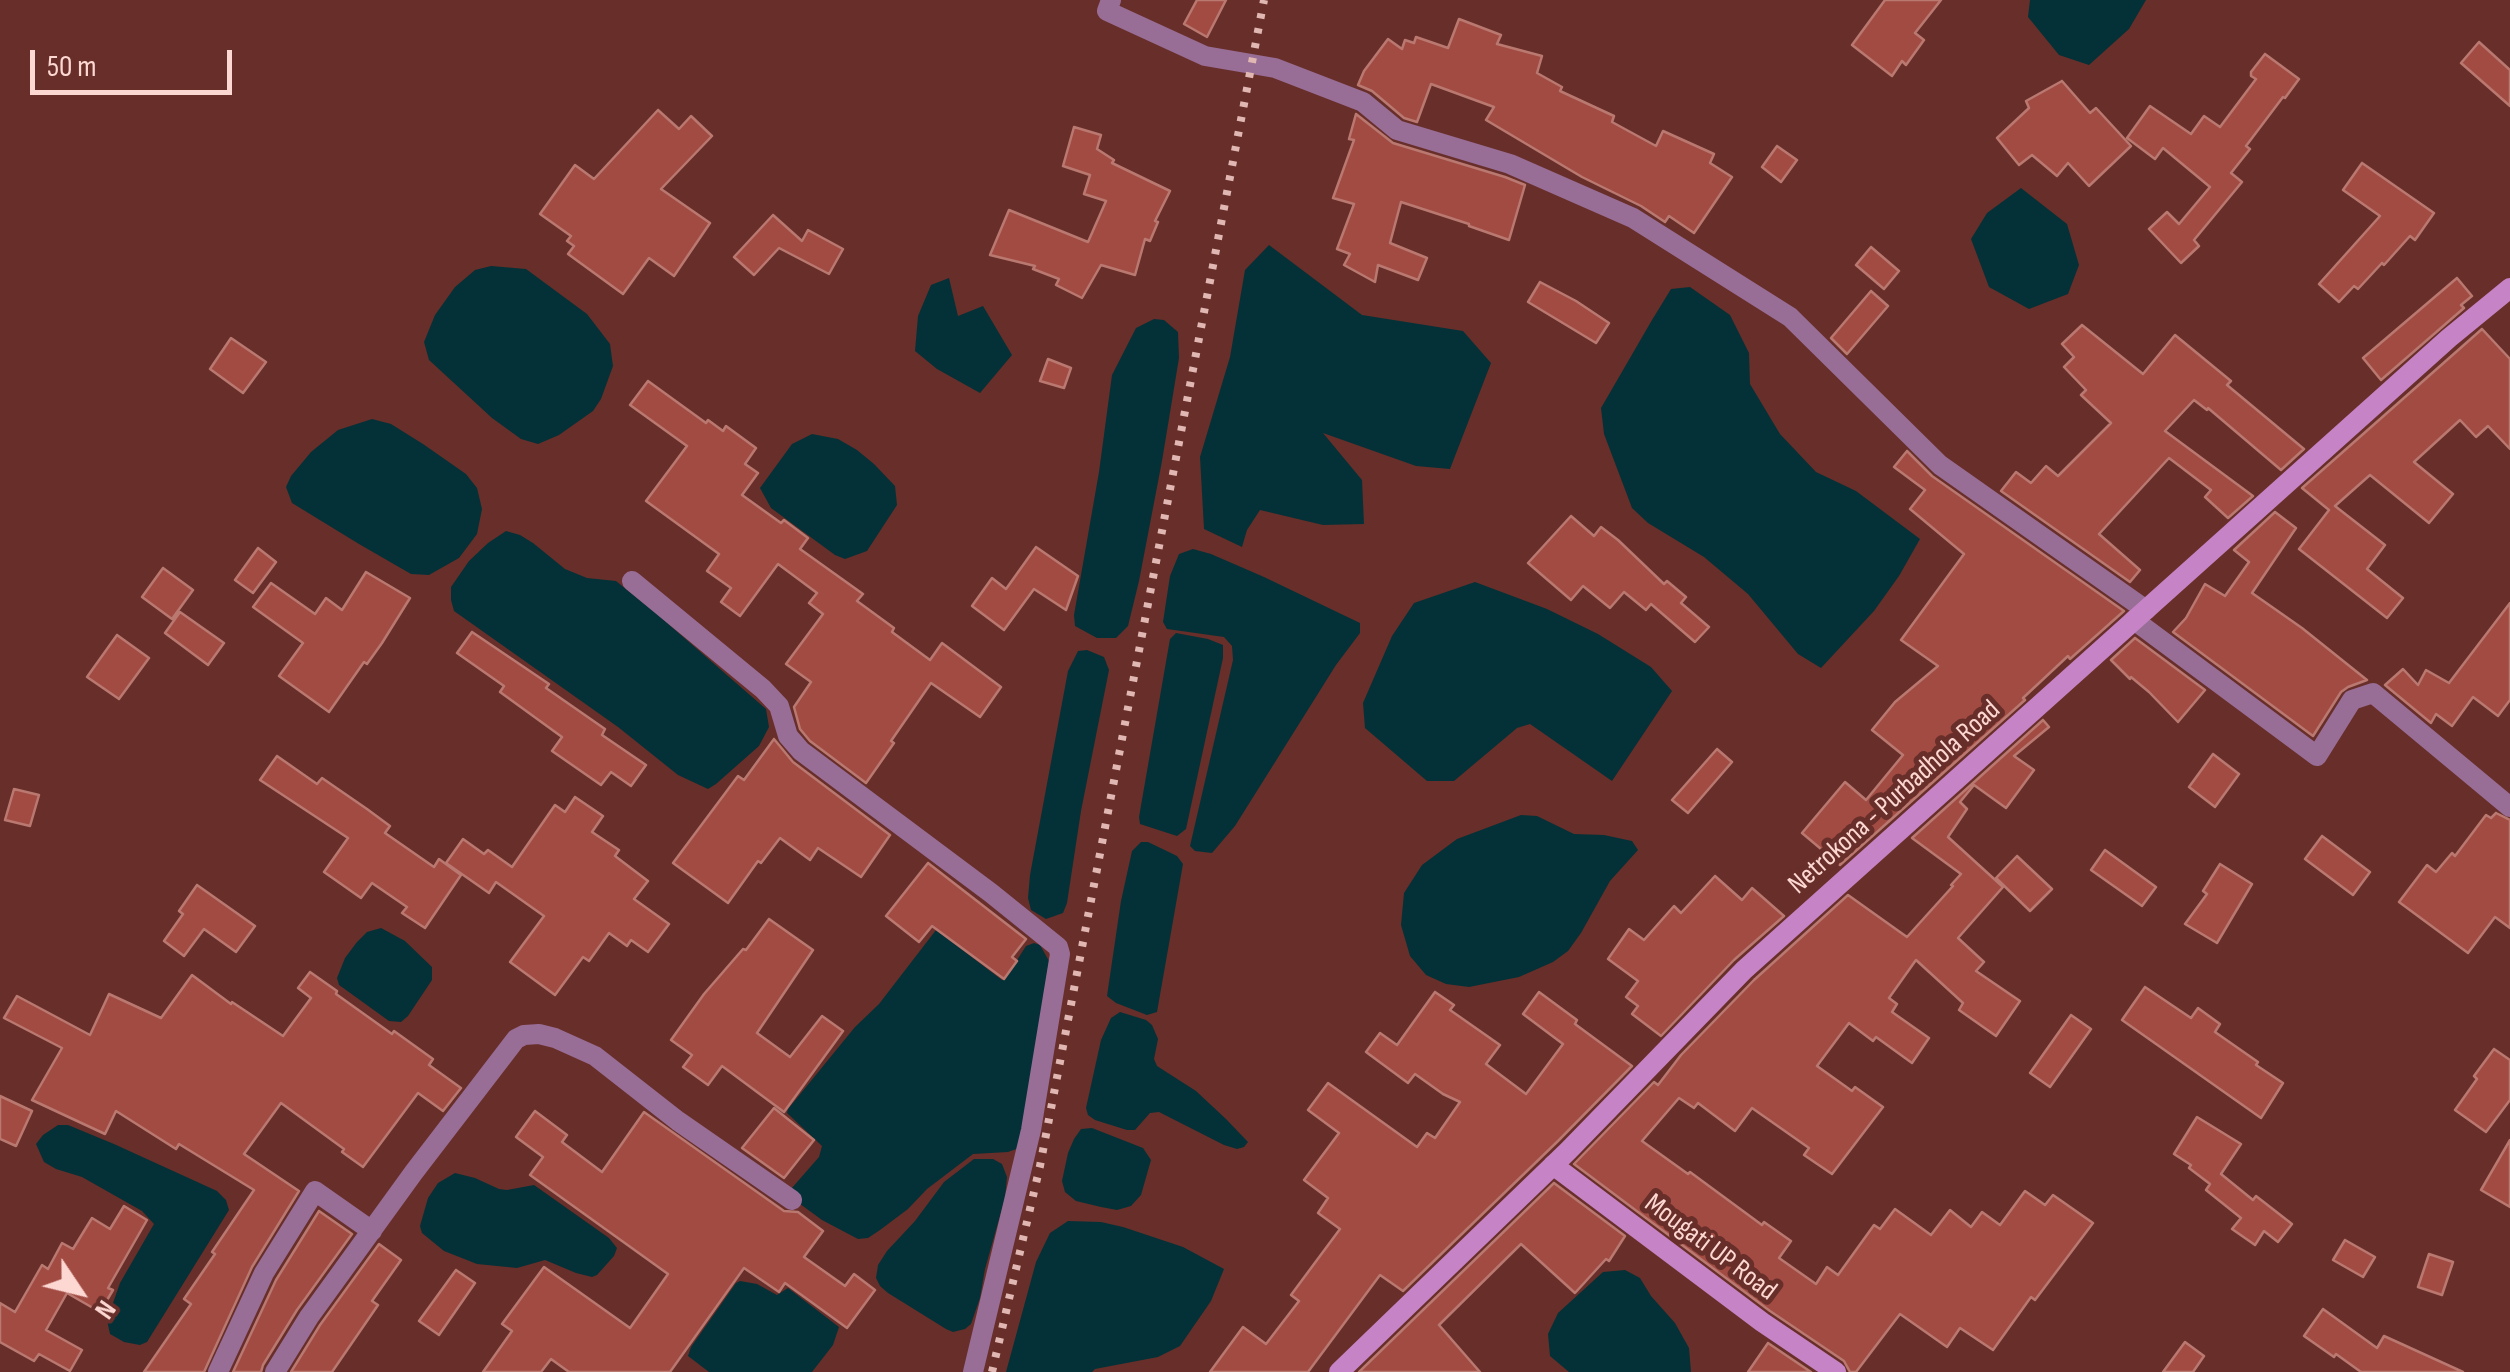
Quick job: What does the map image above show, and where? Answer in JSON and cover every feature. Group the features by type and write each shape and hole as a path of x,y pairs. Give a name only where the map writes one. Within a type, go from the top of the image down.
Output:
{"main road":[{"name":"Netrokona - Purbadhola Road","path":"1339,1372 1553,1165 1744,970 2449,338 2510,288"},
{"name":"Mougati UP Road","path":"1553,1165 1762,1322 1836,1372"}],"street":[{"path":"1112,0 1108,12 1205,56 1275,68 1363,102 1397,130 1510,164 1633,218 1790,316 1940,465 2140,615 2317,756 2352,700 2374,693 2510,807"},
{"path":"632,581 762,689 778,706 788,736 801,751 1058,948 1031,1130 973,1372"},
{"path":"274,1372 372,1230 498,1062 524,1035 554,1038 595,1056 678,1121 792,1200"},
{"path":"218,1372 264,1273 314,1191 372,1230"}],"water":[{"path":"2030,0 2146,0 2129,29 2089,65 2059,55 2028,17"},
{"path":"2021,188 2067,224 2079,265 2068,294 2029,309 1989,287 1971,239 1987,213"},
{"path":"1269,245 1362,315 1463,331 1491,363 1450,469 1416,466 1323,433 1362,480 1364,524 1323,525 1260,510 1242,547 1204,529 1200,457 1230,357 1245,270"},
{"path":"491,266 526,269 587,314 610,344 613,366 593,411 559,435 538,444 521,439 492,418 429,360 424,342 435,315 455,287 475,270"},
{"path":"949,278 958,316 983,306 1012,355 980,393 937,369 915,351 918,316 931,285"},
{"path":"1690,287 1730,315 1749,353 1750,384 1780,434 1816,472 1856,491 1920,539 1874,611 1821,668 1798,654 1748,594 1704,557 1648,523 1632,508 1604,434 1601,408 1652,320 1671,289"},
{"path":"1154,319 1164,320 1178,332 1179,358 1162,461 1128,626 1116,638 1097,638 1075,626 1074,615 1112,375 1136,328"},
{"path":"372,419 391,424 423,444 466,474 477,488 482,509 477,534 459,558 429,575 411,574 292,503 286,487 311,452 338,430"},
{"path":"812,434 838,439 857,450 895,486 897,505 867,551 845,559 771,508 760,488 792,444"},
{"path":"506,531 533,543 565,569 587,578 616,581 658,615 766,709 769,727 759,746 708,789 678,775 618,727 454,611 451,587 469,561"},
{"path":"1193,549 1264,577 1360,623 1360,633 1235,826 1212,853 1195,851 1190,846 1233,660 1232,646 1224,637 1167,629 1163,622 1170,576 1179,554"},
{"path":"1475,582 1547,609 1598,634 1651,667 1672,691 1612,781 1530,724 1517,728 1454,781 1427,781 1365,728 1363,703 1392,636 1414,603"},
{"path":"1176,633 1223,645 1186,829 1177,836 1140,824 1139,817 1170,639"},
{"path":"1078,651 1104,657 1109,670 1067,903 1063,913 1046,919 1031,910 1030,875 1068,671"},
{"path":"1521,815 1537,816 1574,834 1632,841 1638,850 1610,881 1568,951 1553,962 1519,977 1469,987 1446,984 1426,975 1410,956 1401,925 1404,893 1422,865 1457,839"},
{"path":"1141,842 1177,856 1183,864 1157,1012 1147,1015 1107,996 1132,851"},
{"path":"381,928 405,941 432,967 432,980 401,1022 389,1021 339,985 337,978 357,942 367,932"},
{"path":"936,930 1002,980 1026,946 1040,945 1049,961 1019,1148 973,1154 880,1230 858,1239 796,1201 791,1189 819,1157 822,1146 787,1113 788,1109 855,1027 879,1004"},
{"path":"1120,1012 1152,1025 1158,1039 1154,1059 1157,1066 1196,1091 1248,1142 1244,1147 1224,1145 1159,1112 1150,1113 1135,1130 1088,1115 1086,1108 1101,1040 1111,1018"},
{"path":"58,1125 68,1125 114,1144 217,1191 226,1200 229,1210 147,1342 140,1345 110,1334 107,1320 120,1283 154,1224 142,1211 82,1177 44,1162 36,1144"},
{"path":"1092,1128 1143,1148 1151,1160 1141,1195 1131,1206 1117,1210 1101,1207 1076,1201 1065,1192 1062,1181 1068,1153 1081,1129"},
{"path":"974,1159 993,1159 1002,1164 1007,1177 1005,1198 971,1324 953,1332 888,1293 876,1278 878,1265 887,1251 944,1182"},
{"path":"455,1173 499,1189 534,1185 609,1238 617,1248 614,1256 592,1277 545,1260 517,1268 477,1264 444,1251 422,1233 420,1226 428,1198 438,1183"},
{"path":"1068,1221 1123,1227 1183,1247 1224,1269 1211,1301 1180,1346 1158,1357 1092,1372 1006,1372 1036,1262 1050,1233"},
{"path":"1625,1270 1640,1278 1675,1323 1689,1348 1691,1372 1569,1372 1550,1356 1548,1334 1558,1313 1603,1272"},
{"path":"740,1281 757,1284 777,1295 788,1288 839,1327 833,1345 812,1372 709,1372 688,1356"}],"building":[{"path":"1197,0 1226,0 1207,37 1184,24"},
{"path":"1885,0 1941,0 1915,33 1924,40 1906,65 1902,61 1892,76 1852,45"},
{"path":"1459,19 1501,35 1497,44 1542,56 1537,73 1562,87 1560,91 1614,116 1612,122 1656,146 1663,131 1714,154 1710,163 1732,177 1694,233 1669,216 1665,222 1582,177 1486,120 1494,107 1431,84 1417,122 1404,118 1372,91 1358,85 1388,39 1402,49 1405,40 1414,43 1416,37 1448,48"},
{"path":"2479,42 2510,70 2510,106 2461,63"},
{"path":"2265,54 2299,79 2246,146 2250,149 2231,173 2242,182 2194,240 2199,246 2181,263 2149,229 2167,212 2179,224 2210,187 2163,148 2155,159 2127,138 2150,106 2191,134 2204,116 2220,127 2256,79 2251,72"},
{"path":"2062,81 2090,113 2096,108 2131,146 2089,186 2068,163 2057,176 2032,155 2019,165 1997,138 2029,108 2026,101"},
{"path":"658,110 679,129 691,116 712,136 661,189 710,223 674,276 649,258 623,294 568,254 574,246 567,241 571,236 540,214 575,165 594,179"},
{"path":"1356,114 1393,143 1525,185 1509,240 1401,202 1390,243 1427,258 1418,280 1378,265 1375,282 1344,265 1350,254 1337,249 1354,204 1333,198 1354,140 1349,139"},
{"path":"1074,127 1101,135 1097,149 1114,160 1112,163 1170,191 1150,241 1145,239 1135,275 1101,265 1082,298 1056,285 1059,279 1033,269 1035,266 990,255 1009,210 1088,242 1106,201 1084,194 1090,175 1063,166"},
{"path":"1777,146 1797,160 1781,182 1762,167"},
{"path":"2362,163 2434,213 2415,240 2410,236 2384,265 2339,302 2319,284 2380,216 2343,190"},
{"path":"773,215 802,241 808,230 843,249 829,274 779,248 754,275 734,257"},
{"path":"1871,247 1899,271 1884,289 1856,265"},
{"path":"2457,278 2472,296 2461,305 2464,308 2381,380 2363,358"},
{"path":"1540,282 1609,323 1596,343 1528,302"},
{"path":"1871,291 1888,306 1847,354 1831,338"},
{"path":"2082,325 2143,374 2175,335 2231,381 2227,385 2304,449 2281,470 2194,400 2165,431 2253,496 2228,518 2205,497 2211,490 2169,458 2099,534 2140,570 2130,582 2001,491 2016,472 2031,483 2046,466 2058,476 2111,423 2081,395 2086,390 2064,367 2074,357 2062,344"},
{"path":"2482,329 2510,359 2510,449 2488,426 2476,437 2460,420 2414,462 2453,494 2429,523 2370,475 2335,506 2385,545 2367,569 2403,598 2387,618 2299,549 2329,510 2302,488"},
{"path":"231,338 266,362 243,393 210,369"},
{"path":"1048,359 1071,368 1064,388 1040,381"},
{"path":"648,381 706,423 708,420 723,431 726,426 756,448 745,464 758,473 742,495 808,538 800,549 863,594 857,601 894,628 892,632 930,660 942,643 1001,687 980,717 931,683 866,783 810,741 800,729 794,707 811,682 786,664 823,614 809,603 817,593 778,564 740,616 721,602 731,588 707,571 719,554 646,501 687,446 630,405"},
{"path":"1907,451 1932,476 2124,611 2070,659 2068,656 2025,700 1840,865 1802,833 1845,782 1866,800 1903,755 1872,730 1895,702 1938,666 1901,640 1964,554 1910,509 1925,490 1894,467"},
{"path":"2275,512 2296,528 2252,593 2367,680 2341,692 2313,736 2173,632 2186,618 2205,584 2225,596 2249,562 2234,550"},
{"path":"1571,516 1594,536 1601,527 1618,540 1664,584 1667,581 1686,597 1681,603 1709,627 1695,642 1651,604 1646,610 1624,592 1610,608 1583,586 1571,600 1528,563"},
{"path":"1036,547 1078,576 1066,610 1034,589 1004,630 972,606 992,578 1006,589"},
{"path":"258,548 276,562 253,593 235,580"},
{"path":"163,568 193,590 172,619 142,597"},
{"path":"366,572 410,598 382,643 329,712 279,676 303,643 253,607 271,583 315,614 326,598 342,610"},
{"path":"2510,603 2510,700 2498,716 2473,697 2452,726 2436,714 2431,723 2385,685 2403,669 2418,685 2426,670 2449,683"},
{"path":"180,612 224,643 208,665 165,633"},
{"path":"472,632 549,684 546,688 605,729 602,735 646,765 631,786 611,772 601,785 552,751 562,737 500,692 504,686 457,653"},
{"path":"117,635 149,658 119,699 87,677"},
{"path":"2135,638 2205,690 2178,722 2111,660"},
{"path":"2043,720 2049,727 2014,756 2034,770 2006,808 1974,785 1960,802 1967,809 1948,837 2003,887 1958,938 1984,962 1976,971 2020,1001 1996,1036 1959,1010 1963,1003 1916,960 1889,998 1897,1004 1892,1012 1929,1038 1912,1063 1849,1023 1817,1066 1883,1107 1832,1174 1804,1155 1809,1148 1752,1108 1735,1131 1698,1103 1694,1108 1679,1098 1642,1141 1791,1241 1779,1258 1816,1284 1827,1267 1838,1275 1874,1225 1880,1229 1895,1209 1931,1235 1950,1210 1971,1227 1982,1212 2000,1225 2025,1191 2045,1205 2053,1195 2093,1223 1993,1350 1960,1328 1947,1347 1900,1314 1856,1372 1850,1372 1844,1361 1770,1311 1574,1164 1654,1082 1658,1085 1681,1055 1754,980 1848,895 1907,937 1961,874 1912,838"},
{"path":"774,739 793,762 890,835 861,877 818,848 810,860 780,838 728,903 673,863 738,776 744,780"},
{"path":"1717,749 1732,762 1688,813 1672,800"},
{"path":"2213,754 2239,774 2215,807 2189,787"},
{"path":"277,756 317,784 322,778 367,809 390,826 385,833 434,867 439,859 461,875 425,928 402,913 407,907 372,883 361,898 324,872 348,838 260,780"},
{"path":"14,789 39,795 30,826 5,820"},
{"path":"575,797 603,816 592,832 619,850 615,856 648,881 634,899 669,924 648,952 631,940 627,946 609,933 589,961 583,957 555,995 510,962 544,916 496,882 489,893 446,863 463,839 512,867 555,805 565,812"},
{"path":"2496,813 2510,820 2510,928 2495,917 2468,953 2399,902 2427,865 2436,872 2452,853 2455,856 2486,815 2491,818"},
{"path":"2322,836 2370,872 2353,895 2305,859"},
{"path":"2105,850 2156,887 2142,906 2091,870"},
{"path":"2017,856 2052,889 2030,911 1996,878"},
{"path":"928,863 1026,939 1012,957 1017,961 1004,979 932,926 919,942 886,916"},
{"path":"2220,864 2252,884 2217,943 2185,924 2207,894 2203,891"},
{"path":"1715,876 1742,900 1752,888 1784,916 1734,960 1661,1036 1632,1014 1638,1006 1626,997 1638,981 1608,959 1629,929 1644,940 1674,906 1681,913"},
{"path":"197,885 255,926 236,952 204,929 184,956 164,941"},
{"path":"769,919 813,950 757,1033 790,1057 822,1016 843,1031 784,1112 722,1066 708,1085 683,1067 692,1055 671,1040 704,994"},
{"path":"310,972 392,1034 394,1031 433,1059 429,1065 461,1088 443,1111 418,1093 363,1167 281,1103 244,1154 299,1191 252,1267 204,1372 144,1372 191,1304 184,1299 254,1190 179,1144 176,1149 116,1111 105,1134 32,1100 62,1048 4,1018 17,996 90,1035 109,994 161,1018 192,975 283,1036 311,998 298,988"},
{"path":"2145,987 2191,1018 2198,1008 2220,1024 2215,1032 2283,1083 2261,1118 2122,1020"},
{"path":"1435,992 1454,1005 1450,1010 1500,1045 1486,1064 1526,1094 1563,1044 1523,1014 1539,992 1632,1066 1403,1291 1380,1275 1308,1372 1210,1372 1243,1327 1266,1344 1299,1301 1291,1295 1340,1229 1318,1213 1328,1198 1304,1180 1339,1133 1308,1110 1328,1083 1417,1147 1427,1133 1435,1138 1460,1102 1415,1074 1408,1083 1366,1052 1380,1033 1397,1045"},
{"path":"2071,1015 2091,1029 2050,1087 2030,1073"},
{"path":"2494,1049 2510,1060 2510,1100 2486,1132 2455,1110"},
{"path":"0,1096 32,1111 16,1146 0,1139"},
{"path":"774,1108 814,1140 784,1178 742,1148"},
{"path":"535,1111 567,1135 562,1142 602,1172 644,1112 784,1211 798,1212 823,1231 804,1257 845,1286 854,1274 875,1290 847,1328 785,1283 779,1292 744,1268 670,1372 569,1372 551,1359 541,1372 483,1372 512,1331 502,1324 544,1267 630,1328 668,1274 530,1175 543,1157 516,1137"},
{"path":"2197,1117 2241,1144 2221,1174 2292,1224 2278,1242 2264,1231 2255,1245 2232,1229 2241,1218 2206,1190 2210,1184 2174,1154"},
{"path":"2510,1140 2510,1207 2481,1190"},
{"path":"1554,1183 1625,1236 1609,1261 1606,1259 1575,1293 1521,1244 1439,1325 1480,1372 1359,1372"},
{"path":"124,1206 147,1220 108,1288 113,1290 100,1312 67,1293 46,1330 82,1350 70,1371 39,1354 34,1361 0,1342 0,1303 15,1312 42,1265 48,1269 62,1243 73,1249 92,1218 110,1229"},
{"path":"319,1211 352,1234 297,1310 261,1372 233,1372 276,1280"},
{"path":"2345,1240 2375,1257 2363,1277 2333,1260"},
{"path":"379,1244 401,1260 372,1301 378,1305 332,1372 291,1372 320,1325"},
{"path":"2429,1254 2453,1262 2442,1295 2418,1287"},
{"path":"456,1270 475,1283 439,1335 419,1321"},
{"path":"2323,1309 2377,1348 2384,1336 2463,1372 2361,1372 2304,1336"},
{"path":"2185,1342 2204,1356 2193,1372 2163,1372"},
{"path":"1768,1343 1811,1372 1748,1372"}],"railway":[{"path":"992,1372 1040,1166 1264,0"}]}
